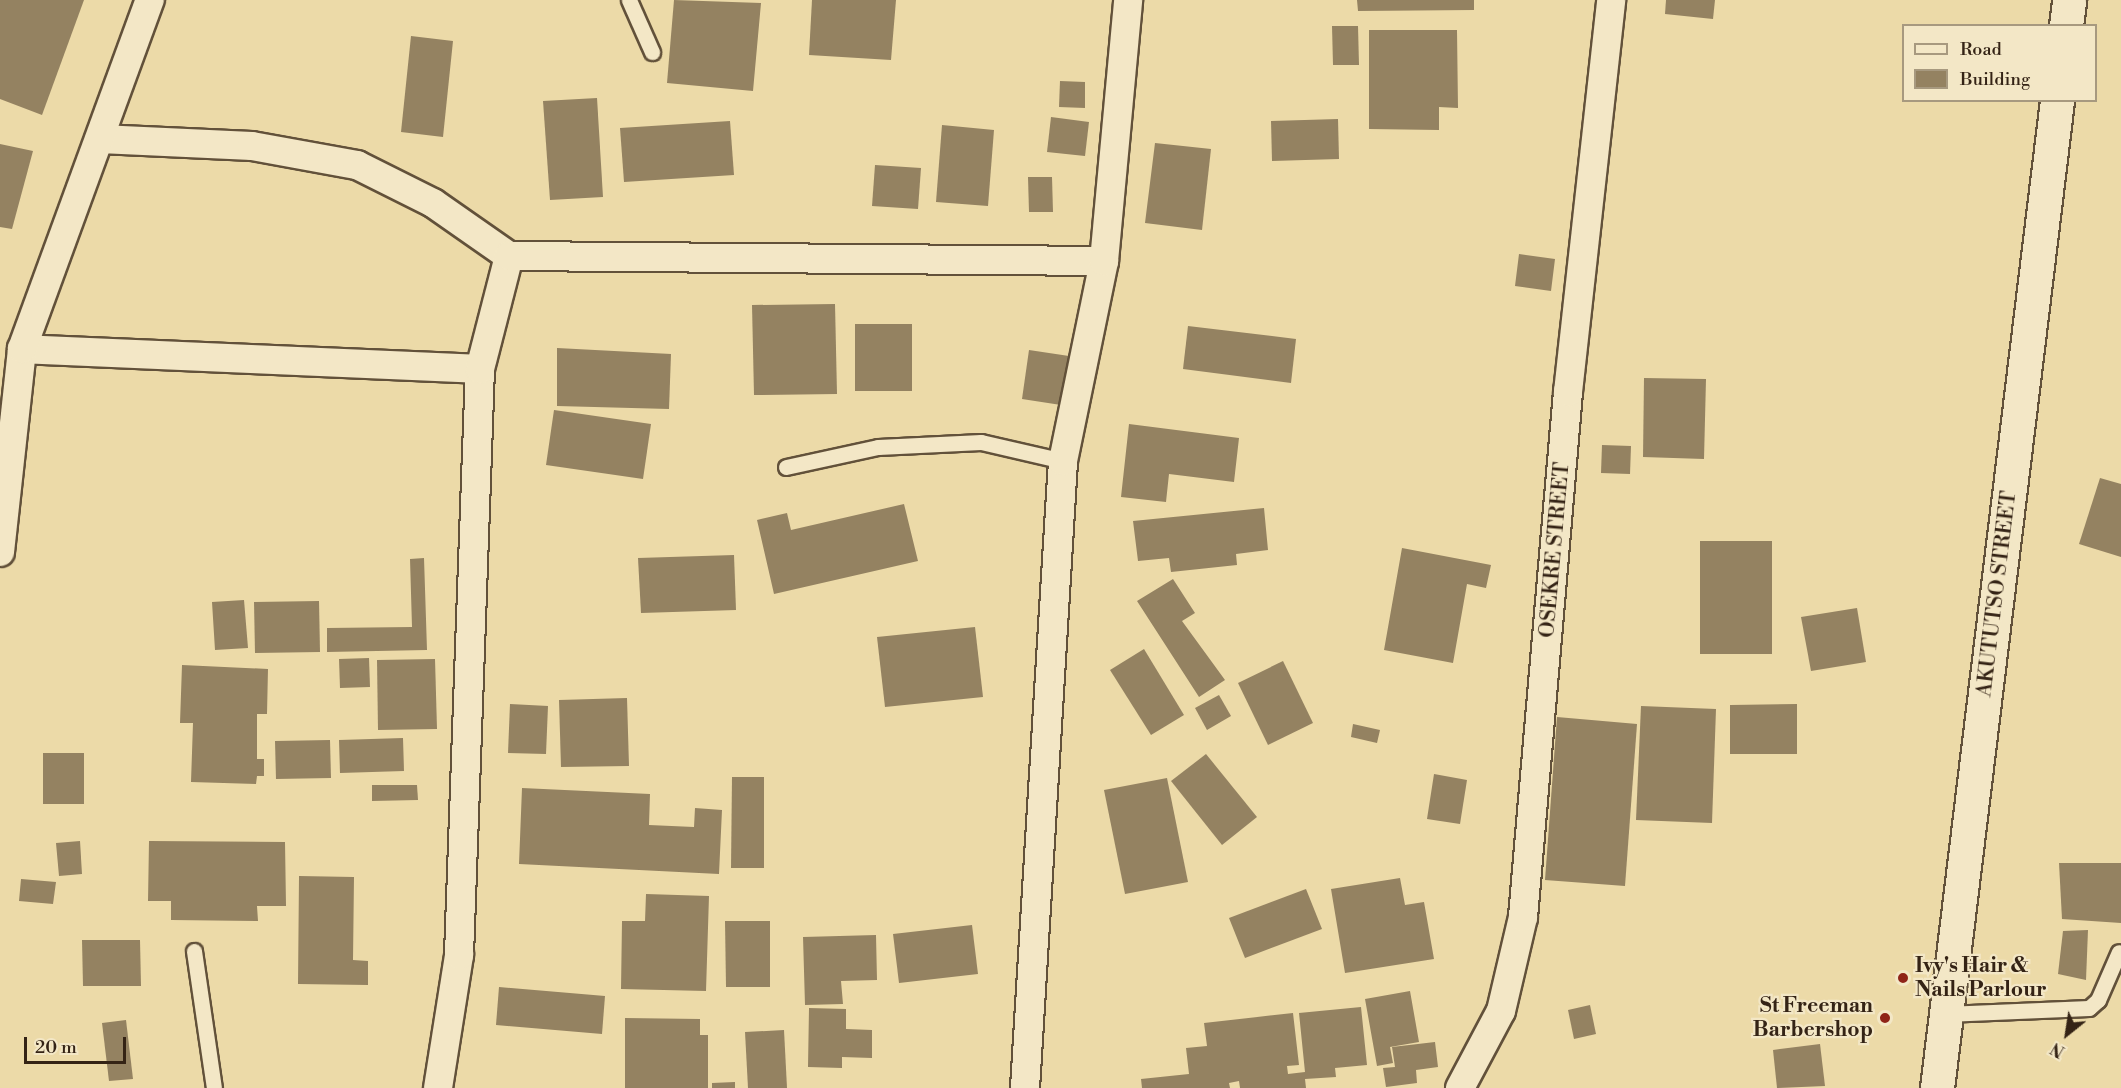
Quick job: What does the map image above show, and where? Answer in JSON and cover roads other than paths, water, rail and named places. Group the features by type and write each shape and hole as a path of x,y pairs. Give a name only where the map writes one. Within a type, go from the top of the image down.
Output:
{"street":[{"path":"0,552 22,349 150,0"},
{"path":"1025,1088 1064,461 1104,261 1128,0"},
{"name":"OSEKRE STREET","path":"1460,1088 1501,1011 1523,917 1568,392 1611,0"},
{"path":"2066,24 2069,0"},
{"name":"AKUTUTSO STREET","path":"1937,1088 2057,102"},
{"path":"100,139 252,146 357,165 433,203 509,256 1104,261"},
{"path":"438,1088 459,955 480,369 509,256"},
{"path":"22,349 480,369"}],"lane":[{"path":"629,0 652,52"},
{"path":"786,467 878,447 981,442 1064,461"},
{"path":"195,951 214,1088"},
{"path":"1945,1014 2089,1008 2098,1000 2119,952"}],"place":[{"name":"Ivy's Hair & Nails Parlour","path":"1903,978"},
{"name":"St Freeman Barbershop","path":"1885,1018"}]}
